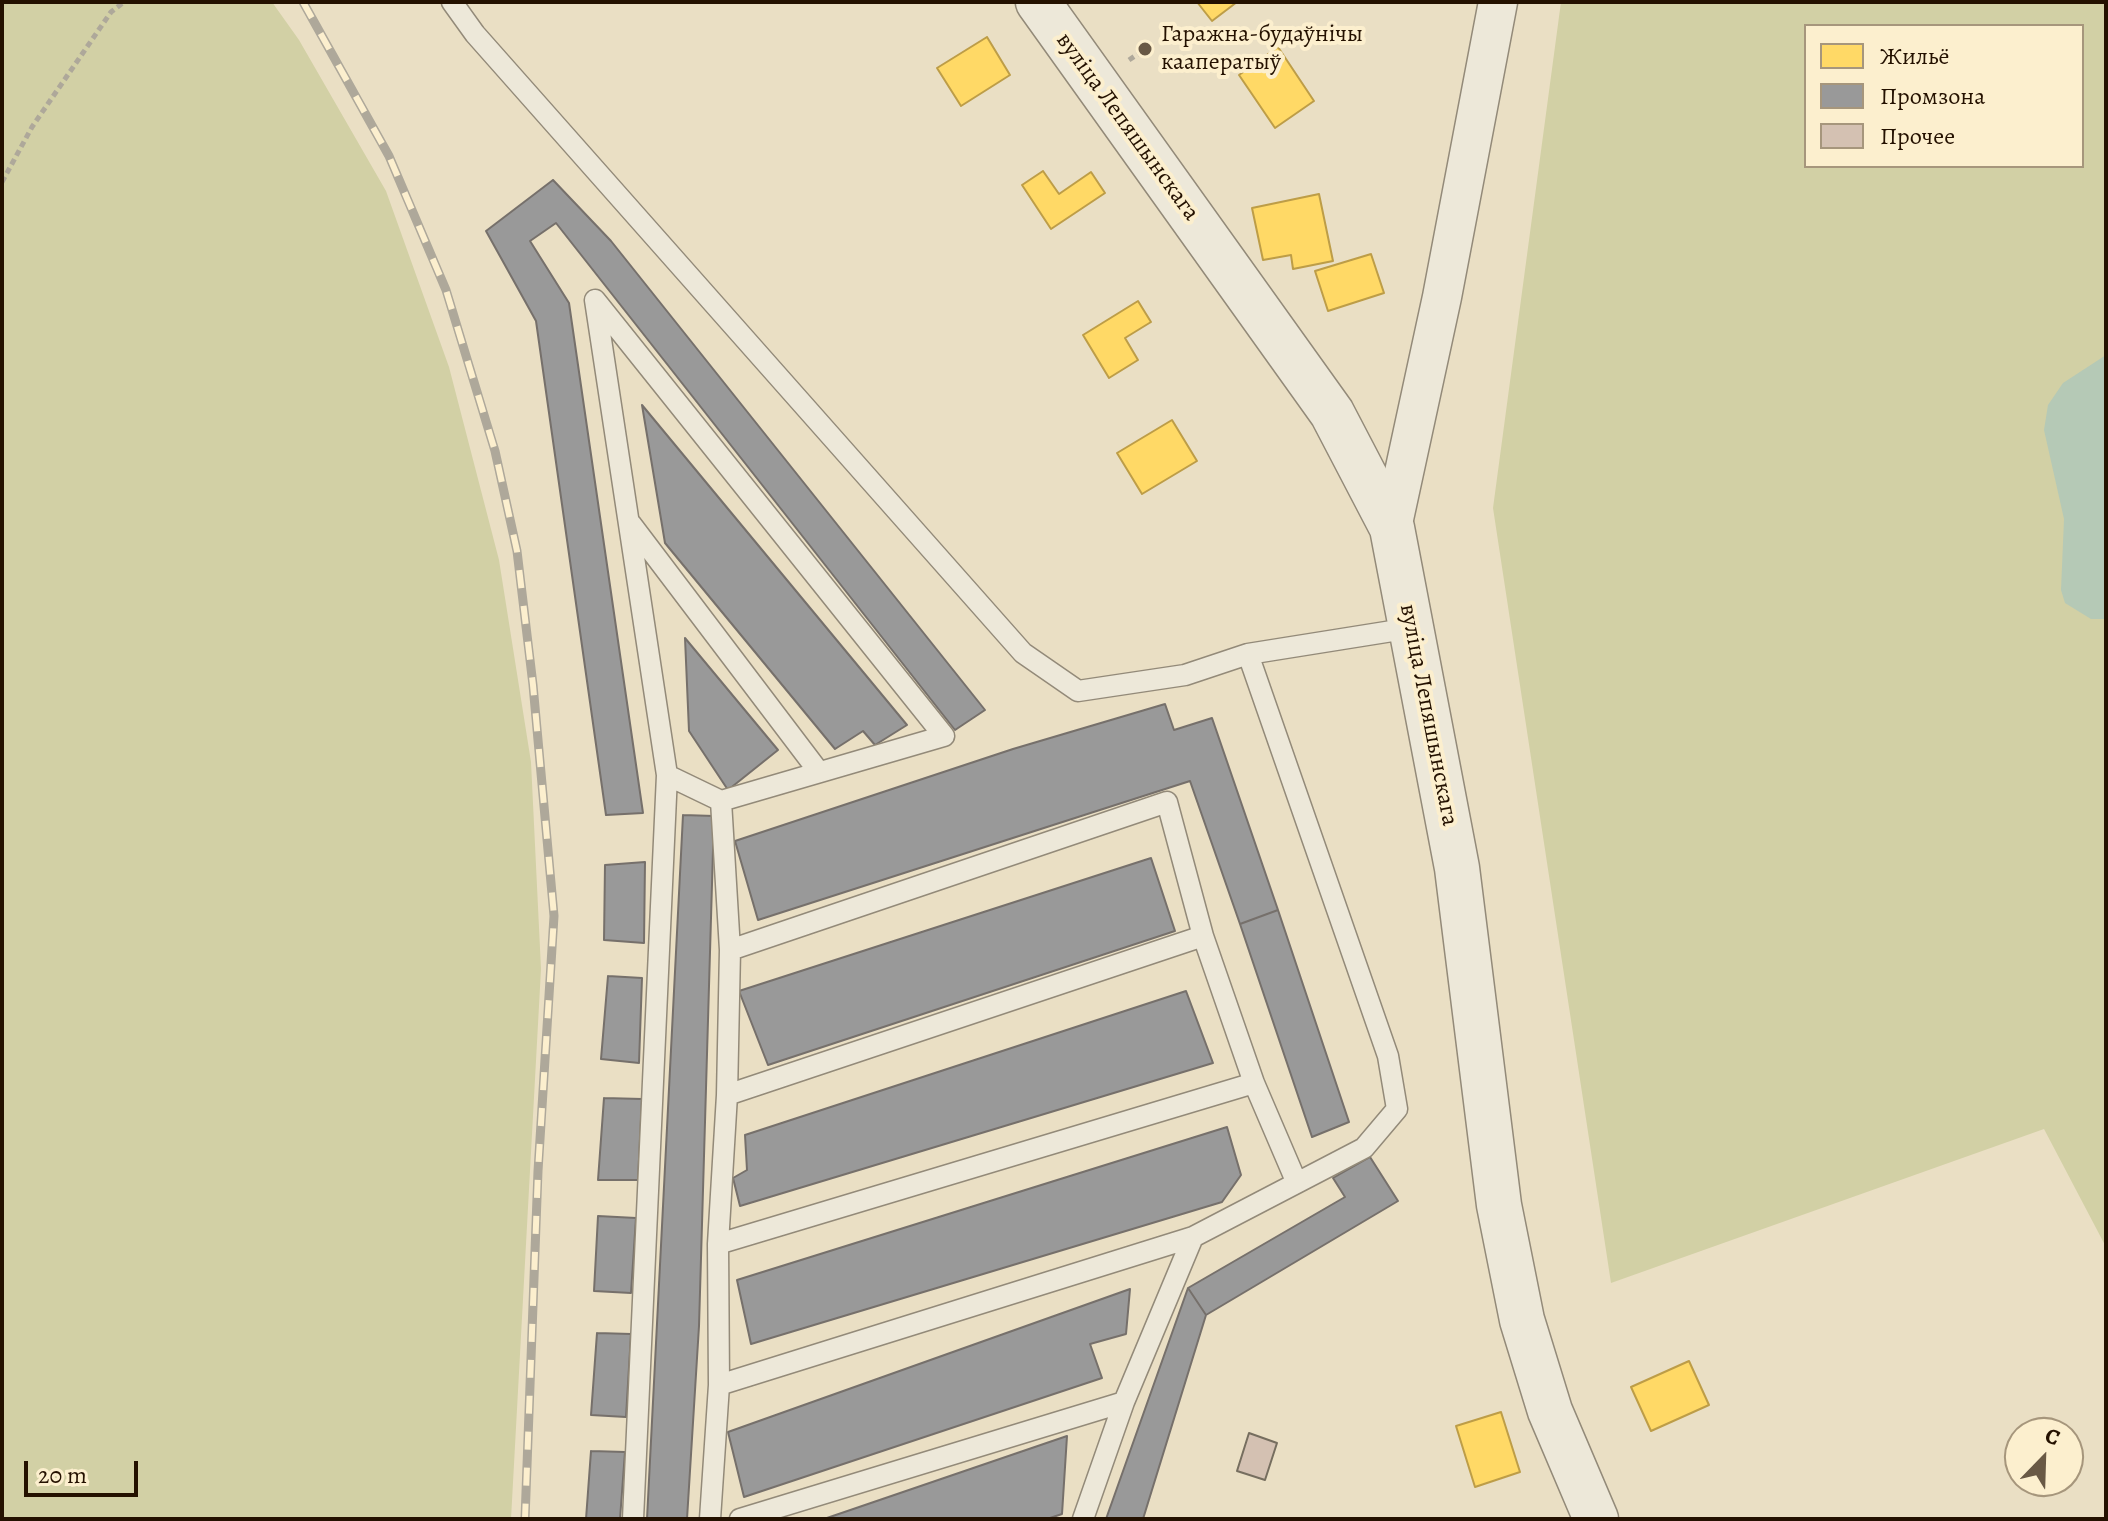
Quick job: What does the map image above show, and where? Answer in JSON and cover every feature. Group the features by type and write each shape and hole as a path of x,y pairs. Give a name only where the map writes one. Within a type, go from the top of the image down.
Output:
{"street":[{"name":"вуліца Лепяшынскага","path":"1038,2 1332,413 1392,528 1457,868 1499,1205 1522,1320 1550,1411 1596,1519"},
{"path":"1392,528 1442,297 1498,2"}],"lane":[{"path":"452,2 475,34 1023,653 1078,691 1185,675 1248,654 1411,628"},
{"path":"633,1519 667,775 595,300 944,736 721,801 667,775"},
{"path":"628,520 819,772"},
{"path":"719,1385 1193,1237 1364,1148 1397,1109 1388,1056 1248,654"},
{"path":"710,1519 719,1385 718,1244 727,1095 730,950 721,801"},
{"path":"730,950 1167,802 1203,936 1254,1083 1296,1181"},
{"path":"727,1095 1203,936"},
{"path":"718,1244 1254,1083"},
{"path":"1083,1519 1124,1402 1193,1237"},
{"path":"740,1519 1124,1402"}],"path":[{"path":"2,182 32,127 111,12 124,2"}],"shaded area":[{"path":"2,2 272,2 299,40 386,191 449,367 499,560 531,762 541,969 511,1519 2,1519"},
{"path":"1561,2 2106,2 2106,1247 2044,1129 1611,1283 1493,508"},
{"path":"2106,355 2106,619 2091,619 2065,603 2061,590 2064,519 2044,430 2048,405 2063,383"}],"building: Жильё":[{"path":"1197,2 1237,2 1212,21"},
{"path":"987,37 1010,75 961,106 937,68"},
{"path":"1278,47 1314,101 1275,128 1239,75"},
{"path":"1043,171 1059,194 1091,172 1105,193 1051,229 1022,185"},
{"path":"1319,194 1333,261 1293,269 1291,255 1263,260 1252,208"},
{"path":"1371,254 1384,293 1328,311 1315,271"},
{"path":"1138,301 1151,322 1125,338 1138,360 1109,378 1083,335"},
{"path":"1172,420 1197,461 1142,494 1117,453"},
{"path":"1689,1361 1709,1405 1651,1431 1631,1387"},
{"path":"1501,1412 1520,1472 1475,1487 1456,1426"}],"building: Промзона":[{"path":"553,180 611,241 985,710 955,730 556,223 530,241 569,303 643,813 606,815 536,321 486,231"},
{"path":"642,405 907,725 875,745 863,731 835,749 665,543"},
{"path":"685,638 778,750 728,790 689,731"},
{"path":"1165,704 1174,730 1212,718 1278,910 1240,924 1190,781 758,920 735,841 1013,749"},
{"path":"683,815 714,816 699,1326 687,1519 647,1519"},
{"path":"1151,858 1175,931 768,1065 739,991"},
{"path":"645,862 644,943 604,940 605,865"},
{"path":"1278,910 1349,1122 1312,1137 1240,924"},
{"path":"608,976 642,978 639,1063 601,1059"},
{"path":"1186,991 1213,1063 740,1206 733,1178 747,1170 745,1135"},
{"path":"604,1098 642,1099 638,1180 598,1180"},
{"path":"1227,1127 1241,1175 1222,1202 751,1344 737,1280"},
{"path":"1370,1157 1398,1201 1206,1315 1188,1288 1345,1197 1333,1178"},
{"path":"598,1216 636,1218 631,1293 594,1291"},
{"path":"1188,1288 1206,1315 1143,1519 1106,1519"},
{"path":"1130,1289 1126,1334 1090,1344 1102,1378 744,1497 728,1432"},
{"path":"597,1333 631,1334 626,1417 591,1415"},
{"path":"1067,1436 1062,1514 1047,1519 824,1519"},
{"path":"591,1451 625,1452 620,1519 586,1519"}],"building: Прочее":[{"path":"1249,1433 1277,1443 1265,1480 1237,1471"}],"railway":[{"path":"303,2 389,156 446,290 495,451 517,551 533,685 554,916 538,1171 525,1519"}],"place":[{"name":"Гаражна-будаўнічы кааператыў","path":"1145,49"}]}
